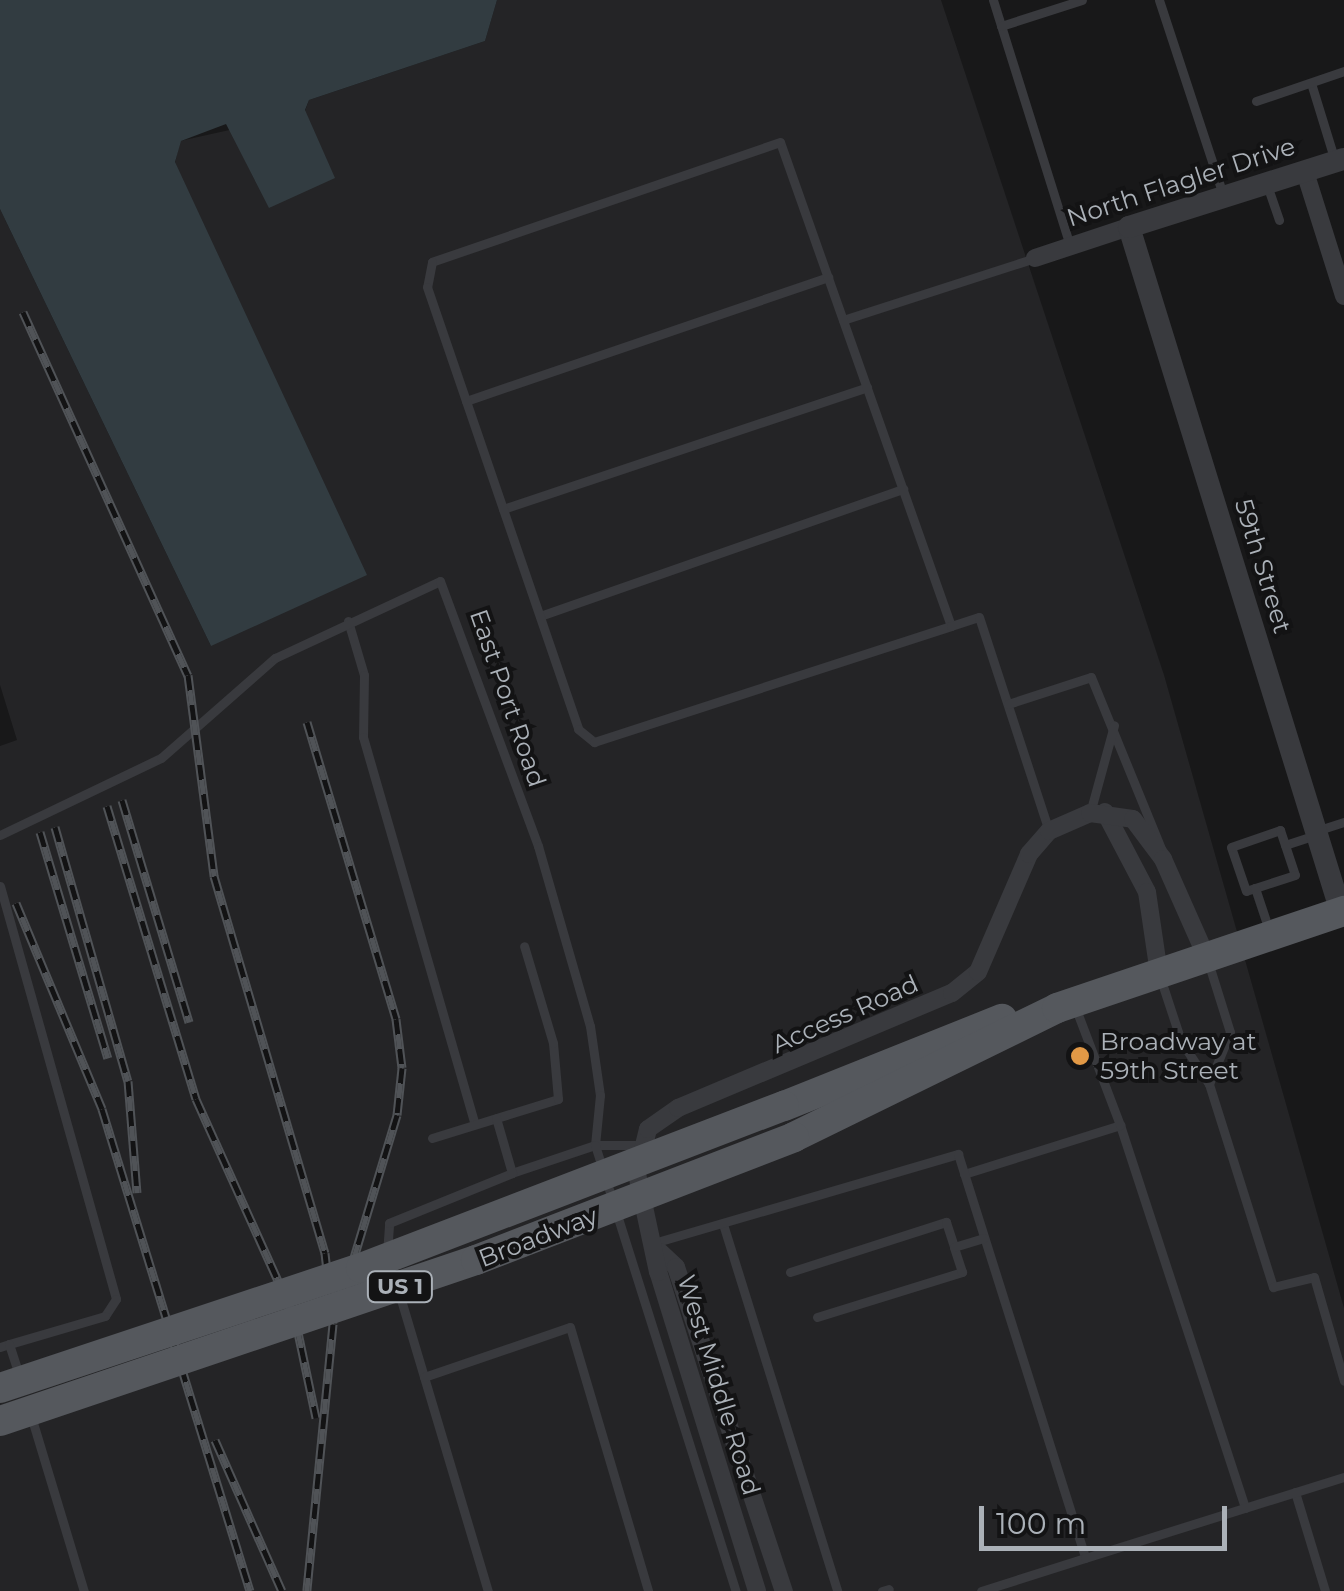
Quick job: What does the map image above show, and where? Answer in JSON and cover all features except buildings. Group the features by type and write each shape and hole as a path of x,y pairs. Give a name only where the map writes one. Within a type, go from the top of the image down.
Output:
{"main road":[{"name":"Broadway","path":"0,1422 458,1266 794,1137 1065,1005 1206,956 1343,915"},
{"name":"Broadway","path":"0,1388 379,1262 1042,1004 1065,1005"}],"street":[{"name":"North Flagler Drive","path":"1035,258 1340,161"},
{"path":"1304,172 1344,296"},
{"name":"59th Street","path":"1129,227 1343,915"},
{"path":"1097,812 1133,819 1163,858 1206,956"},
{"path":"1097,812 1147,892 1159,972"},
{"name":"Access Road","path":"638,1144 678,1108 952,993 978,972 1029,854 1049,832 1097,812"},
{"path":"638,1144 659,1247"},
{"name":"West Middle Road","path":"659,1247 658,1272 757,1591"},
{"name":"West Middle Road","path":"659,1247 676,1267 784,1591"}],"lane":[{"path":"992,0 1070,246"},
{"path":"1001,26 1082,0"},
{"path":"1159,0 1224,198"},
{"path":"1256,101 1344,72"},
{"path":"1311,82 1340,161"},
{"path":"952,626 780,142 432,262 427,287 578,730 594,742 952,626 979,617 1049,832"},
{"path":"1266,184 1279,220"},
{"path":"843,320 1035,258"},
{"path":"466,401 828,277"},
{"path":"503,509 867,387"},
{"path":"540,616 903,490"},
{"name":"East Port Road","path":"0,835 161,758 275,658 426,582 450,592 538,846 590,1026 600,1095 595,1145"},
{"path":"348,621 364,675 363,737 475,1124"},
{"path":"1008,704 1091,678 1114,725 1163,858"},
{"path":"1097,812 1114,725"},
{"path":"1285,845 1344,822"},
{"path":"1280,830 1296,875 1255,888 1246,891 1232,848 1280,830"},
{"path":"0,886 116,1299 106,1316 5,1345 84,1591"},
{"path":"1255,888 1271,935"},
{"path":"432,1138 558,1099 553,1043 524,946"},
{"path":"1206,956 1230,1032 1209,1084"},
{"path":"1159,972 1180,1042 1209,1084 1272,1287 1314,1276 1344,1380"},
{"path":"1065,1005 1120,1125 1244,1508"},
{"path":"496,1118 512,1173"},
{"path":"964,1174 1120,1125"},
{"path":"488,1591 383,1241 389,1224 512,1173 595,1145 638,1144"},
{"path":"595,1145 736,1591"},
{"path":"659,1247 958,1154 1085,1558"},
{"path":"790,1272 946,1222 962,1272 817,1317"},
{"path":"723,1224 837,1591"},
{"path":"954,1247 984,1238"},
{"path":"424,1377 570,1327 648,1591"},
{"path":"981,1591 1344,1477"},
{"path":"1295,1492 1325,1591"}],"shaded area":[{"path":"0,0 497,0 485,41 309,100 305,110 335,178 269,208 226,124 181,141 175,162 367,575 211,646 0,209"},
{"path":"497,0 941,0 1164,675 1344,1308 1344,1591 0,1591 0,746 17,740 0,685 0,209 211,646 175,163 180,141 234,129 270,208 309,100 485,41"}],"railway":[{"path":"23,312 188,675 214,876 325,1253 333,1324 307,1591"},
{"path":"307,722 396,1019 402,1068 397,1115 340,1304"},
{"path":"122,800 189,1022"},
{"path":"107,806 196,1099 295,1318 316,1418"},
{"path":"55,827 128,1081 137,1193"},
{"path":"40,832 108,1058"},
{"path":"16,903 102,1109 250,1591"},
{"path":"215,1440 282,1591"}],"place":[{"name":"Broadway at 59th Street","path":"1080,1056"}]}
